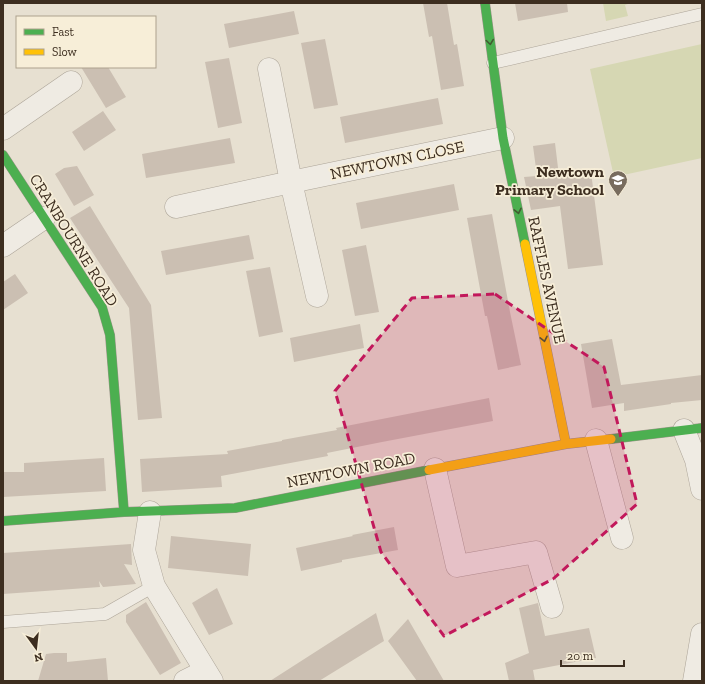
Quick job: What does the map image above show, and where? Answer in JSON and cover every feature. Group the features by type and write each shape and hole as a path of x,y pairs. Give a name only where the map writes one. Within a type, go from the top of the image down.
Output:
{"street":[{"name":"RAFFLES AVENUE","path":"485,3 503,138 566,444"},
{"path":"269,69 291,182 317,296"},
{"path":"3,129 71,82"},
{"name":"NEWTOWN CLOSE","path":"176,207 503,138"},
{"name":"CRANBOURNE ROAD","path":"3,155 102,307 110,335 124,512"},
{"path":"3,246 44,218"},
{"path":"693,429 699,459 702,490"},
{"name":"NEWTOWN ROAD","path":"3,521 124,512 235,508 566,444 693,429"},
{"path":"596,440 622,538"},
{"path":"435,469 457,566 536,552 552,607"},
{"path":"150,512 144,550 154,586 208,676 185,681"},
{"path":"694,681 702,634"}],"lane":[{"path":"493,63 702,14"},
{"path":"3,622 105,614 154,586"}],"highlighted area":[{"path":"495,294 604,367 637,504 553,579 444,636 381,552 335,391 412,298"}],"green space":[{"path":"603,3 631,3 625,5 628,16 606,21"},
{"path":"702,44 702,158 614,177 590,69"}],"building":[{"path":"423,3 447,3 454,45 457,44 464,86 441,90 432,36 429,37"},
{"path":"515,3 567,3 568,12 518,21"},
{"path":"294,11 299,34 229,48 224,24"},
{"path":"325,39 338,105 314,109 301,43"},
{"path":"229,58 242,123 218,128 205,62"},
{"path":"82,68 109,68 126,97 106,108"},
{"path":"438,98 443,124 345,143 340,117"},
{"path":"103,111 116,130 84,151 72,132"},
{"path":"230,138 235,163 146,178 142,154"},
{"path":"555,143 559,176 591,172 603,265 568,269 560,206 531,210 524,177 537,176 533,146"},
{"path":"77,166 94,195 74,206 55,174 64,168"},
{"path":"454,184 459,210 361,229 356,203"},
{"path":"90,206 151,305 162,418 138,420 129,308 70,218"},
{"path":"492,214 521,365 498,370 487,316 485,316 467,218"},
{"path":"249,235 254,259 166,275 161,251"},
{"path":"366,245 379,312 355,316 342,250"},
{"path":"270,267 283,332 259,337 246,271"},
{"path":"15,274 28,293 3,310 3,282"},
{"path":"360,324 364,348 294,362 290,338"},
{"path":"612,339 621,385 702,375 702,400 671,403 624,411 624,403 592,408 581,344"},
{"path":"489,398 493,421 327,453 328,456 221,476 222,487 142,492 140,459 228,454 227,451 337,430 336,428"},
{"path":"104,458 106,491 3,497 3,472 24,472 24,463"},
{"path":"394,527 398,550 342,560 342,562 301,571 296,548"},
{"path":"171,536 251,544 248,576 168,568"},
{"path":"131,544 132,565 124,564 136,584 103,587 99,581 100,587 3,594 3,553"},
{"path":"217,588 233,624 209,635 192,603"},
{"path":"146,602 181,663 160,675 126,622 126,615"},
{"path":"538,603 545,636 589,628 596,658 533,670 535,681 509,681 505,663 529,653 519,608"},
{"path":"376,613 384,641 319,681 270,681"},
{"path":"408,619 444,681 417,681 388,641"},
{"path":"67,653 67,662 106,658 108,681 38,681 46,654"}],"traffic: fast":[{"path":"485,3 503,138 525,244"},
{"path":"3,155 102,307 110,335 124,512"},
{"path":"611,439 702,428"},
{"path":"3,521 124,512 235,508 429,470"}],"traffic: slow":[{"path":"525,244 566,444"},
{"path":"429,470 566,444 611,439"}],"place":[{"name":"Newtown Primary School","path":"618,197"}]}
